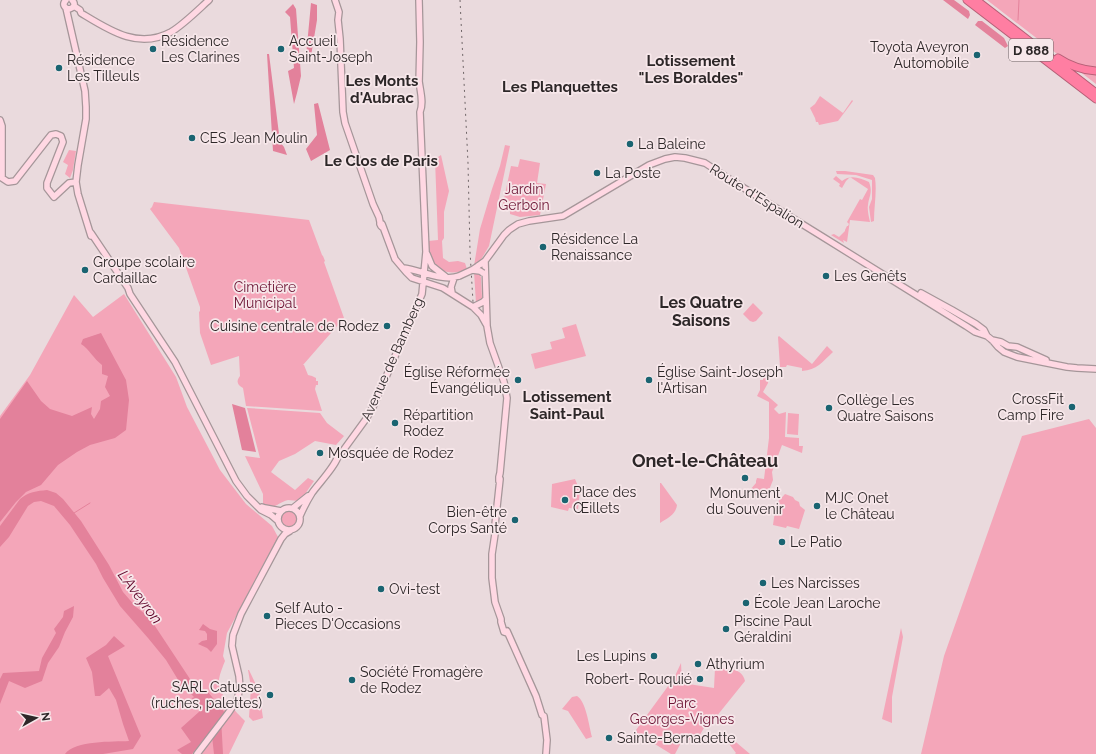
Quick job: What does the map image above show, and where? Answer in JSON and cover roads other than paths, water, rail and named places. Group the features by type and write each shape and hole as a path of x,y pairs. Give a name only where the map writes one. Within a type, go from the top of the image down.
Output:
{"highway":[{"name":"D 888","path":"967,0 1096,100"},
{"name":"D 888","path":"976,0 1096,93"},
{"path":"1029,41 1038,44 1068,64 1081,70 1096,71"},
{"path":"1064,80 1096,100"}],"main road":[{"path":"66,0 64,5 70,8 78,8 81,13 99,24 122,36 138,38 151,38 164,35 175,29 209,0"},
{"path":"72,0 74,2 67,17 85,92 86,107 85,126 76,182 82,210 91,233 91,237 128,288 130,294 175,362 236,480 247,496 261,510 270,514 278,521 281,528 281,539"},
{"path":"416,0 417,46 422,109 420,112 427,279"},
{"path":"418,63 420,42 419,0"},
{"path":"336,3 335,11 338,20 340,39 343,112 345,123 373,203 395,259 422,292"},
{"path":"0,120 2,126 2,178 8,182 15,181 51,135 56,134 61,136 63,142 47,184 48,190 54,197 70,183 76,182"},
{"name":"Route d'Espalion","path":"472,270 485,261 504,235 518,224 563,216 645,167 658,161 674,157 692,159 705,163 903,286 916,291 952,310 984,330 987,336 992,340"},
{"path":"426,252 432,266 444,277"},
{"path":"404,270 413,269 421,264 426,252"},
{"path":"485,261 484,300 487,326 490,343 504,382 507,398 495,532 492,534 492,578 495,602 500,622 504,632 507,633 536,696 542,715 544,716 546,725 546,754"},
{"path":"427,279 432,266"},
{"path":"413,269 474,307 481,315 487,326"},
{"path":"404,270 427,279"},
{"path":"412,278 427,279 456,277 472,270 480,271 484,274"},
{"path":"452,293 451,287 456,277"},
{"name":"Avenue de Bamberg","path":"300,516 312,494 366,420 373,407 427,279"},
{"path":"474,307 484,300"},
{"path":"992,340 1001,342 1008,346 1017,347 1057,365"},
{"path":"992,340 1004,352 1017,357 1057,365 1096,369"},
{"name":"Avenue de Bamberg","path":"293,508 312,494"},
{"path":"197,754 237,700 240,688 239,676 232,646 233,636 240,614 281,539 285,534 298,526 300,520 300,516 293,508 286,508 280,511 265,508 255,503"},
{"path":"278,521 280,511"},
{"path":"281,528 290,531"}],"waterway":[{"path":"1018,20 1019,0"},
{"path":"74,513 90,503"}],"railway":[{"path":"460,0 473,302"}],"place":[{"name":"Résidence Les Clarines","path":"153,49"},
{"name":"Accueil Saint-Joseph","path":"281,49"},
{"name":"Toyota Aveyron Automobile","path":"977,55"},
{"name":"Résidence Les Tilleuls","path":"59,68"},
{"name":"CES Jean Moulin","path":"192,138"},
{"name":"La Baleine","path":"630,144"},
{"name":"La Poste","path":"597,173"},
{"name":"Résidence La Renaissance","path":"543,247"},
{"name":"Groupe scolaire Cardaillac","path":"85,270"},
{"name":"Les Genêts","path":"826,276"},
{"name":"Cuisine centrale de Rodez","path":"387,326"},
{"name":"Église Réformée Évangélique","path":"518,380"},
{"name":"Église Saint-Joseph l'Artisan","path":"649,380"},
{"name":"CrossFit Camp Fire","path":"1072,407"},
{"name":"Collège Les Quatre Saisons","path":"829,408"},
{"name":"Répartition Rodez","path":"395,423"},
{"name":"Mosquée de Rodez","path":"320,453"},
{"name":"Monument du Souvenir","path":"745,478"},
{"name":"Place des Œillets","path":"565,500"},
{"name":"MJC Onet le Château","path":"817,506"},
{"name":"Bien-être Corps Santé","path":"515,520"},
{"name":"Le Patio","path":"782,542"},
{"name":"Les Narcisses","path":"763,583"},
{"name":"Ovi-test","path":"381,589"},
{"name":"École Jean Laroche","path":"746,603"},
{"name":"Self Auto - Pieces D'Occasions","path":"267,616"},
{"name":"Piscine Paul Géraldini","path":"726,629"},
{"name":"Les Lupins","path":"654,656"},
{"name":"Athyrium","path":"698,664"},
{"name":"Robert- Rouquié","path":"700,679"},
{"name":"Société Fromagère de Rodez","path":"352,680"},
{"name":"SARL Catusse (ruches, palettes)","path":"270,695"},
{"name":"Sainte-Bernadette","path":"609,738"}],"district":[{"name":"Lotissement \"Les Boraldes\"","path":"691,70"},
{"name":"Les Planquettes","path":"560,87"},
{"name":"Les Monts d'Aubrac","path":"382,90"},
{"name":"Le Clos de Paris","path":"381,161"},
{"name":"Les Quatre Saisons","path":"701,311"},
{"name":"Lotissement Saint-Paul","path":"567,406"},
{"name":"Onet-le-Château","path":"705,460"}],"park label":[{"name":"Jardin Gerboin","path":"524,198"},
{"name":"Cimetière Municipal","path":"265,296"},
{"name":"Parc Georges-Vignes","path":"682,712"}],"water label":[{"name":"L'Aveyron","path":"140,597"}]}
